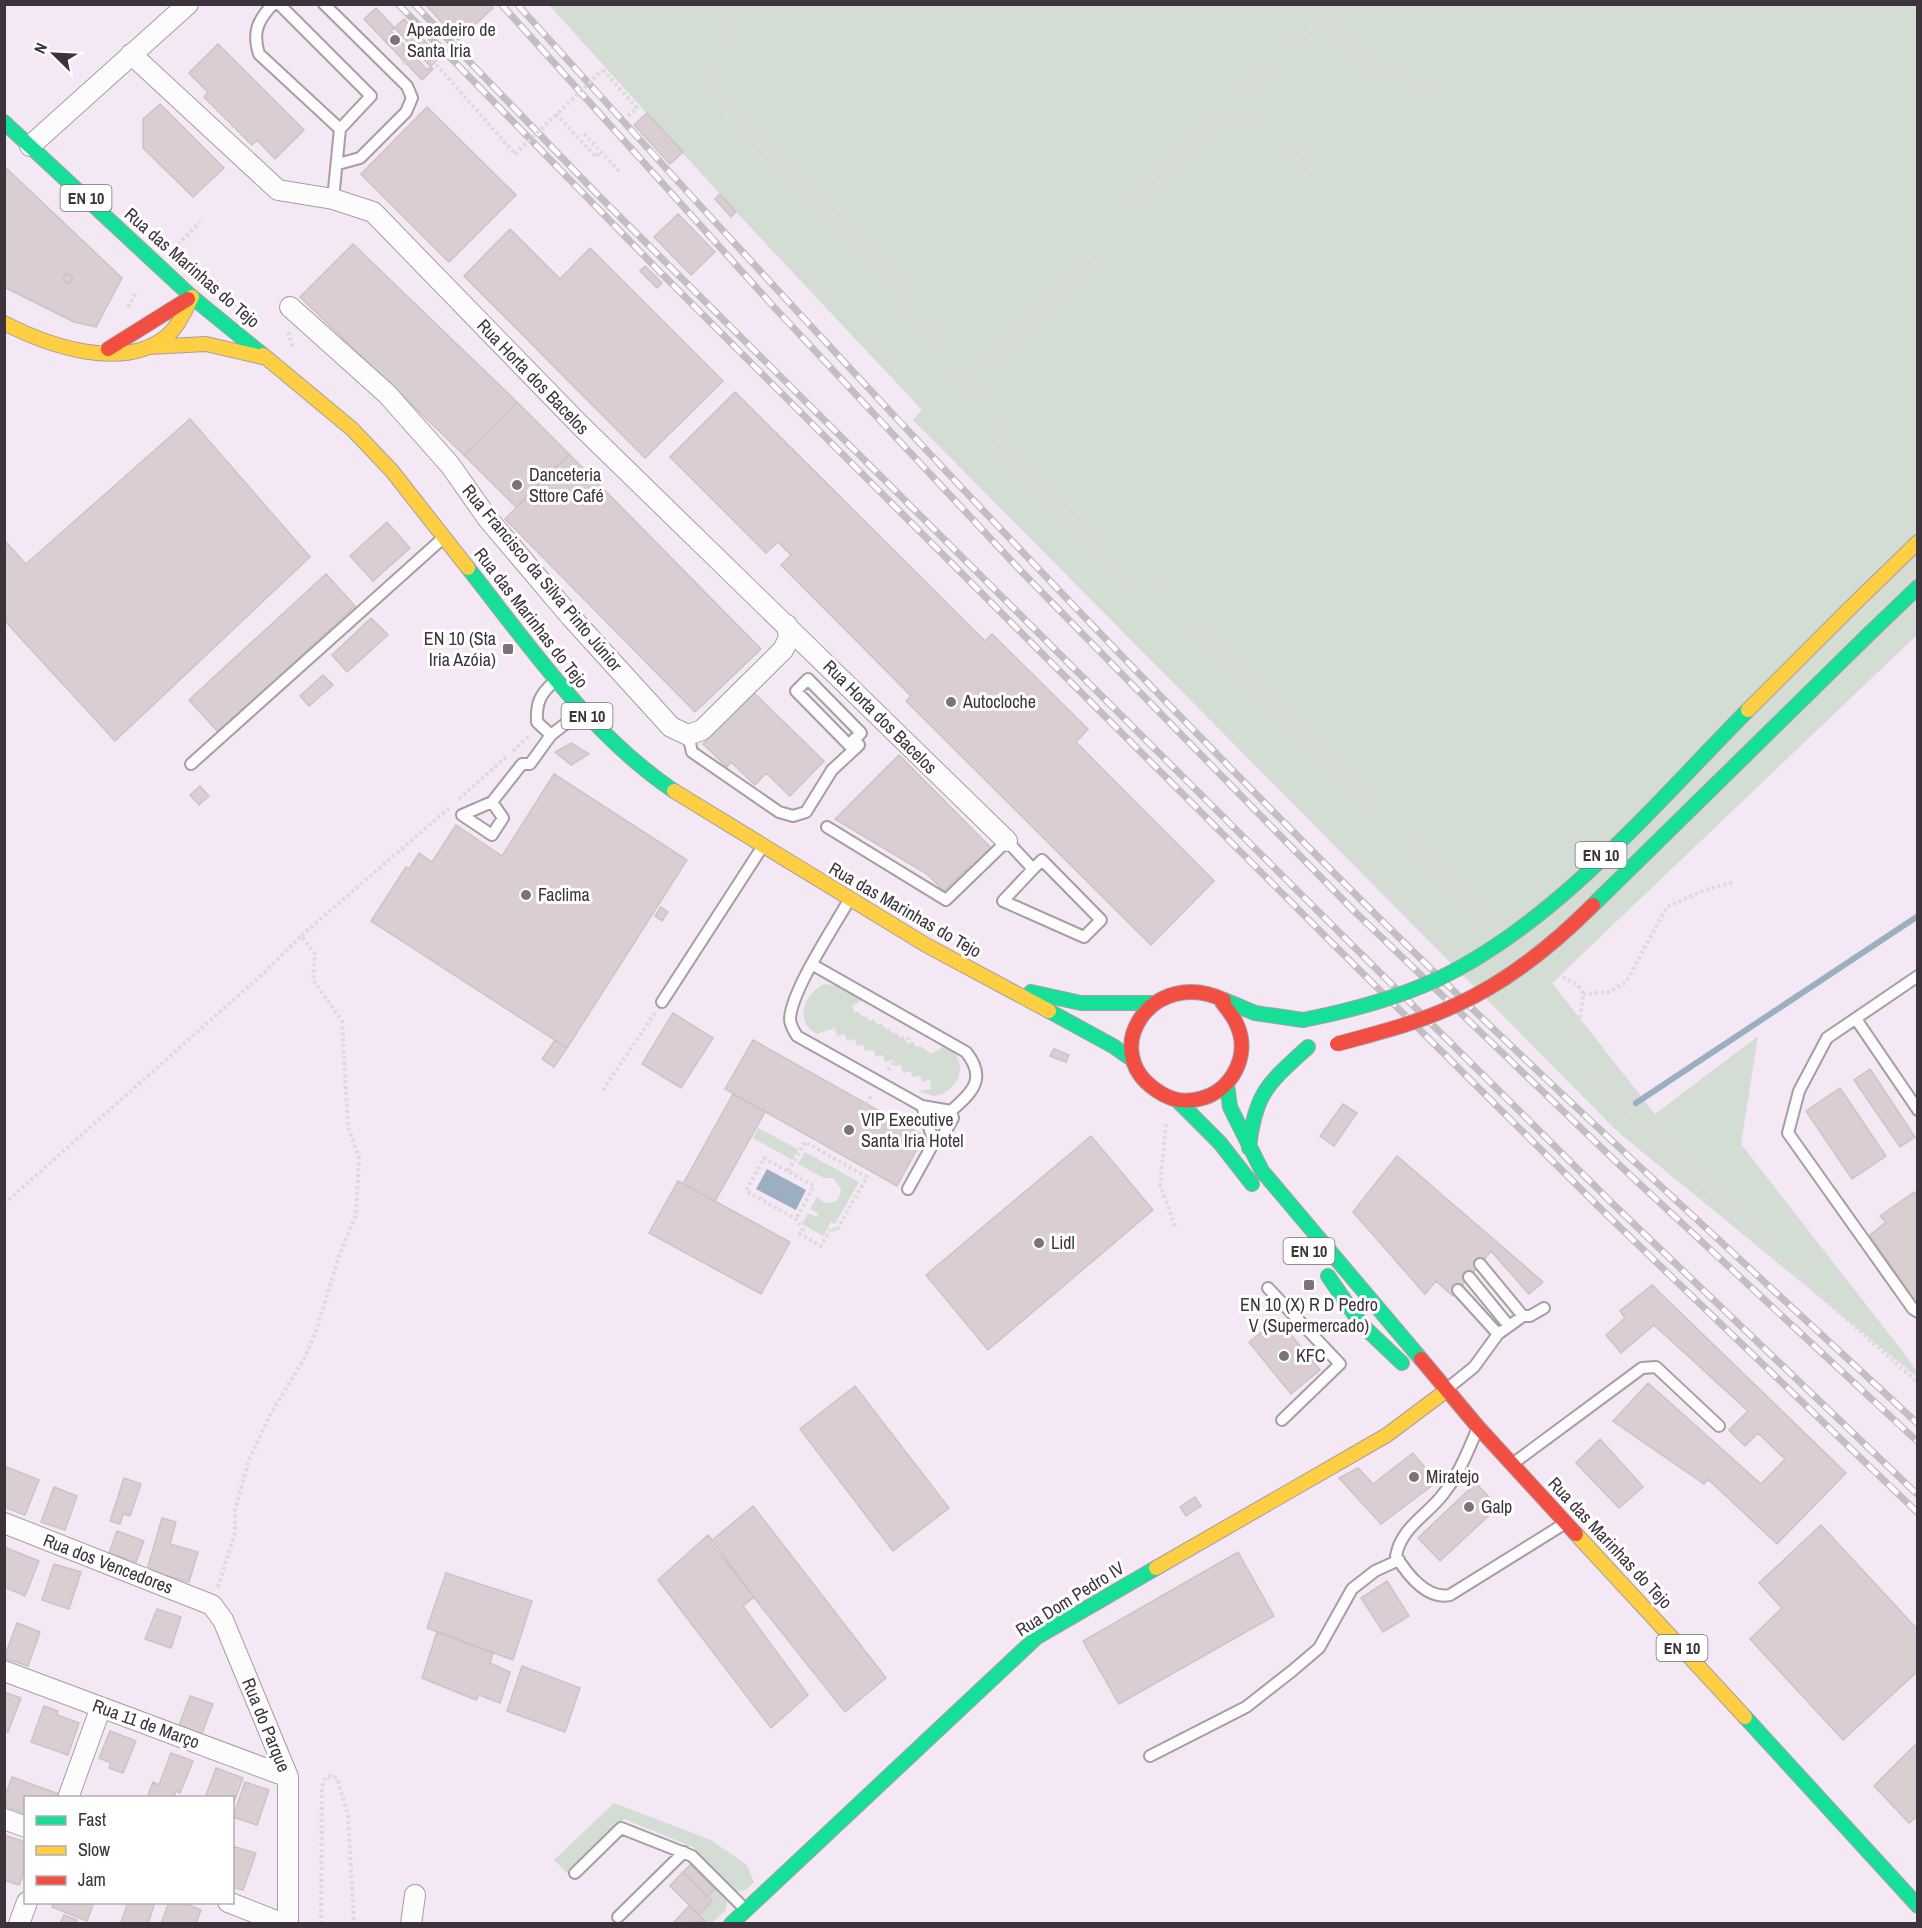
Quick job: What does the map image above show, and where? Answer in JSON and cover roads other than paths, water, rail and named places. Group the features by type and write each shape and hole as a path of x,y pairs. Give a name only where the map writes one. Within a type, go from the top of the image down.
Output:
{"main road":[{"name":"Rua das Marinhas do Tejo","path":"4,122 192,297 352,429 392,471 582,711 643,770 850,899 986,978 1113,1046 1133,1060"},
{"path":"141,250 152,269 157,286"},
{"path":"106,351 144,325 192,297"},
{"path":"150,347 167,337 180,322 192,297"},
{"path":"144,325 155,315 158,301"},
{"path":"4,323 30,337 61,348 122,352 178,342 205,342 232,347 269,359"},
{"name":"EN 10","path":"1222,1002 1251,1012 1303,1020 1347,1012 1400,995 1458,969 1504,939 1551,903 1630,828 1917,542"},
{"name":"EN 10","path":"1288,1049 1323,1045 1413,1023 1463,1001 1531,958 1571,927 1917,587"},
{"name":"EN 10","path":"986,978 1082,1003 1152,1003"},
{"path":"1178,1101 1204,1098 1227,1085 1240,1065 1243,1047 1241,1030 1234,1015 1222,1002 1206,993 1187,990 1168,993 1152,1003 1141,1014 1134,1029 1133,1060 1137,1071 1152,1089 1178,1101 1220,1143 1262,1195"},
{"name":"EN 10","path":"1249,1148 1251,1121 1260,1093 1275,1076 1323,1045"},
{"path":"1240,1065 1259,1057"},
{"name":"Rua das Marinhas do Tejo","path":"1227,1085 1230,1107 1262,1171 1478,1427 1917,1906"},
{"name":"Rua das Marinhas do Tejo","path":"1320,1266 1360,1324 1404,1365 1447,1389"},
{"name":"Rua Dom Pedro IV","path":"731,1923 1038,1637 1387,1435 1447,1389"}],"street":[{"path":"30,146 188,4"},
{"name":"Rua Horta dos Bacelos","path":"131,54 278,190 333,199 373,212 580,425 1007,841"},
{"name":"Rua Francisco da Silva Pinto Júnior","path":"290,307 387,394 450,465 488,519 571,617 671,727 688,735"},
{"path":"688,735 702,730 783,650 789,638 787,625"},
{"name":"Rua dos Vencedores","path":"4,1523 212,1605"},
{"name":"Rua do Parque","path":"212,1605 223,1620 288,1777 286,1923"},
{"name":"Rua 11 de Março","path":"4,1671 288,1777"},
{"path":"68,1796 101,1707"},
{"path":"4,1819 24,1826"},
{"path":"411,1923 415,1895"},
{"path":"19,1923 26,1904"},
{"path":"234,1904 286,1923"}],"lane":[{"path":"273,4 260,18 255,29 255,42 259,54 340,129"},
{"path":"279,4 372,96 340,129 333,199"},
{"path":"324,4 410,91 410,106 360,158 338,164"},
{"path":"191,764 445,537"},
{"path":"824,695 841,678"},
{"path":"808,679 847,719 861,733 849,745 796,691 808,679"},
{"path":"551,735 537,722 536,707 542,693 556,680"},
{"path":"847,719 865,702"},
{"path":"492,801 522,764 530,764 551,735 582,711"},
{"path":"688,735 692,752 779,812 793,816 806,812 832,770 859,744 854,739"},
{"path":"827,827 946,900 1007,841 1033,869"},
{"path":"662,1002 762,846"},
{"path":"1042,860 1101,920 1083,937 1003,901 1033,869 1042,860"},
{"path":"850,899 793,1002 790,1022 797,1036 922,1106 951,1111"},
{"path":"813,965 966,1052 974,1062 977,1074 972,1090 951,1111"},
{"path":"1917,976 1827,1038 1799,1090 1788,1132 1917,1312"},
{"path":"1856,1018 1917,1110"},
{"path":"922,1106 934,1142"},
{"path":"908,1190 934,1142 943,1136 953,1118 951,1111"},
{"path":"1480,1264 1523,1316"},
{"path":"1469,1277 1509,1326"},
{"path":"1269,1288 1340,1364 1282,1420"},
{"path":"1458,1290 1498,1334"},
{"path":"1447,1389 1474,1367 1498,1334 1523,1316 1530,1316 1544,1308"},
{"path":"1512,1464 1642,1368 1656,1367 1719,1426"},
{"path":"1478,1427 1461,1468 1443,1496 1407,1530 1398,1543 1396,1556 1399,1560 1430,1593 1439,1598 1450,1595 1566,1522"},
{"path":"1150,1756 1246,1707 1292,1671 1319,1648 1352,1589 1375,1571 1399,1560"},
{"path":"575,1873 621,1828 692,1856 746,1909"},
{"path":"618,1917 684,1852"}],"water":[{"path":"767,1169 806,1190 796,1210 756,1189"}],"waterway":[{"path":"1636,1103 1918,916"}],"railway":[{"path":"398,4 659,271 1328,939 1604,1212 1918,1513"},
{"path":"414,4 597,194 1613,1204 1918,1495"},
{"path":"501,4 773,306 1020,570 1354,911 1631,1176 1918,1442"},
{"path":"517,4 934,459 1254,792 1500,1035 1918,1424"}],"place":[{"name":"Apeadeiro de Santa Iria","path":"395,40"},
{"name":"Danceteria Sttore Café","path":"517,485"},
{"name":"EN 10 (Sta Iria Azóia)","path":"508,649"},
{"name":"Autocloche","path":"951,702"},
{"name":"Faclima","path":"526,895"},
{"name":"VIP Executive Santa Iria Hotel","path":"849,1130"},
{"name":"Lidl","path":"1039,1243"},
{"name":"EN 10 (X) R D Pedro V (Supermercado)","path":"1309,1285"},
{"name":"KFC","path":"1284,1356"},
{"name":"Miratejo","path":"1414,1477"},
{"name":"Galp","path":"1469,1507"}]}
